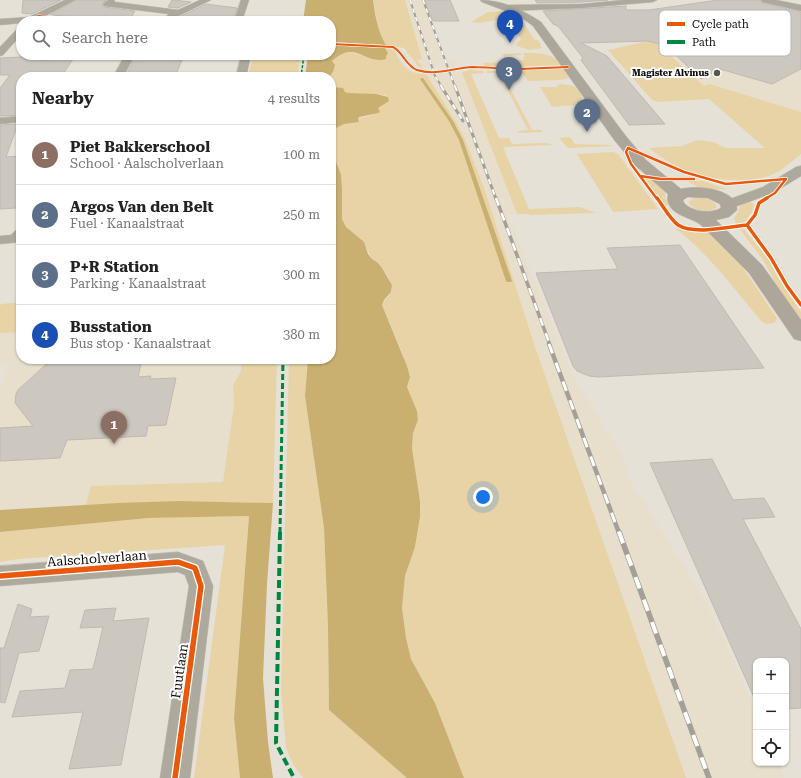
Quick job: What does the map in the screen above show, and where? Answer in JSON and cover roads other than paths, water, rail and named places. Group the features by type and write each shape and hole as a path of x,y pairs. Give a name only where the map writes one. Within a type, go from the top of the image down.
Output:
{"main road":[{"path":"485,0 524,15 537,24 594,104 624,143 638,157 641,163 654,172 674,191 677,196"},
{"path":"638,157 649,161 705,192 726,201 728,209 727,220 750,250 756,269"},
{"path":"705,192 684,193 677,196 675,202 682,210 698,215 712,216 728,209"},
{"path":"698,215 707,221 756,269 801,335"}],"street":[{"path":"40,16 71,0"},
{"path":"173,16 207,0"},
{"path":"240,16 245,0"},
{"path":"575,0 582,6"},
{"path":"508,8 582,6 653,0"},
{"path":"765,0 801,8"},
{"path":"111,2 107,4 180,13"},
{"path":"0,22 16,21"},
{"path":"0,53 16,35"},
{"path":"121,72 127,60"},
{"path":"242,72 245,60"},
{"path":"0,121 16,119"},
{"path":"728,209 735,202 768,190 801,170"},
{"path":"705,192 721,193 786,179"},
{"path":"0,240 16,236"},
{"name":"Aalscholverlaan","path":"0,576 178,562 195,568"},
{"name":"Fuutlaan","path":"175,778 201,586 195,568"}],"waterway":[{"path":"422,79 451,121 461,140 509,281"}],"railway":[{"path":"410,0 435,76 442,87"},
{"path":"423,0 455,87"},
{"path":"441,86 463,121"},
{"path":"455,86 496,199"},
{"path":"496,198 550,345"},
{"path":"549,344 619,533"},
{"path":"619,532 709,778"}],"place":[{"name":"Busstation","path":"510,43"},
{"name":"Magister Alvinus","path":"717,73"},
{"name":"P+R Station","path":"509,90"},
{"name":"Argos Van den Belt","path":"587,132"},
{"name":"Piet Bakkerschool","path":"114,444"}]}
